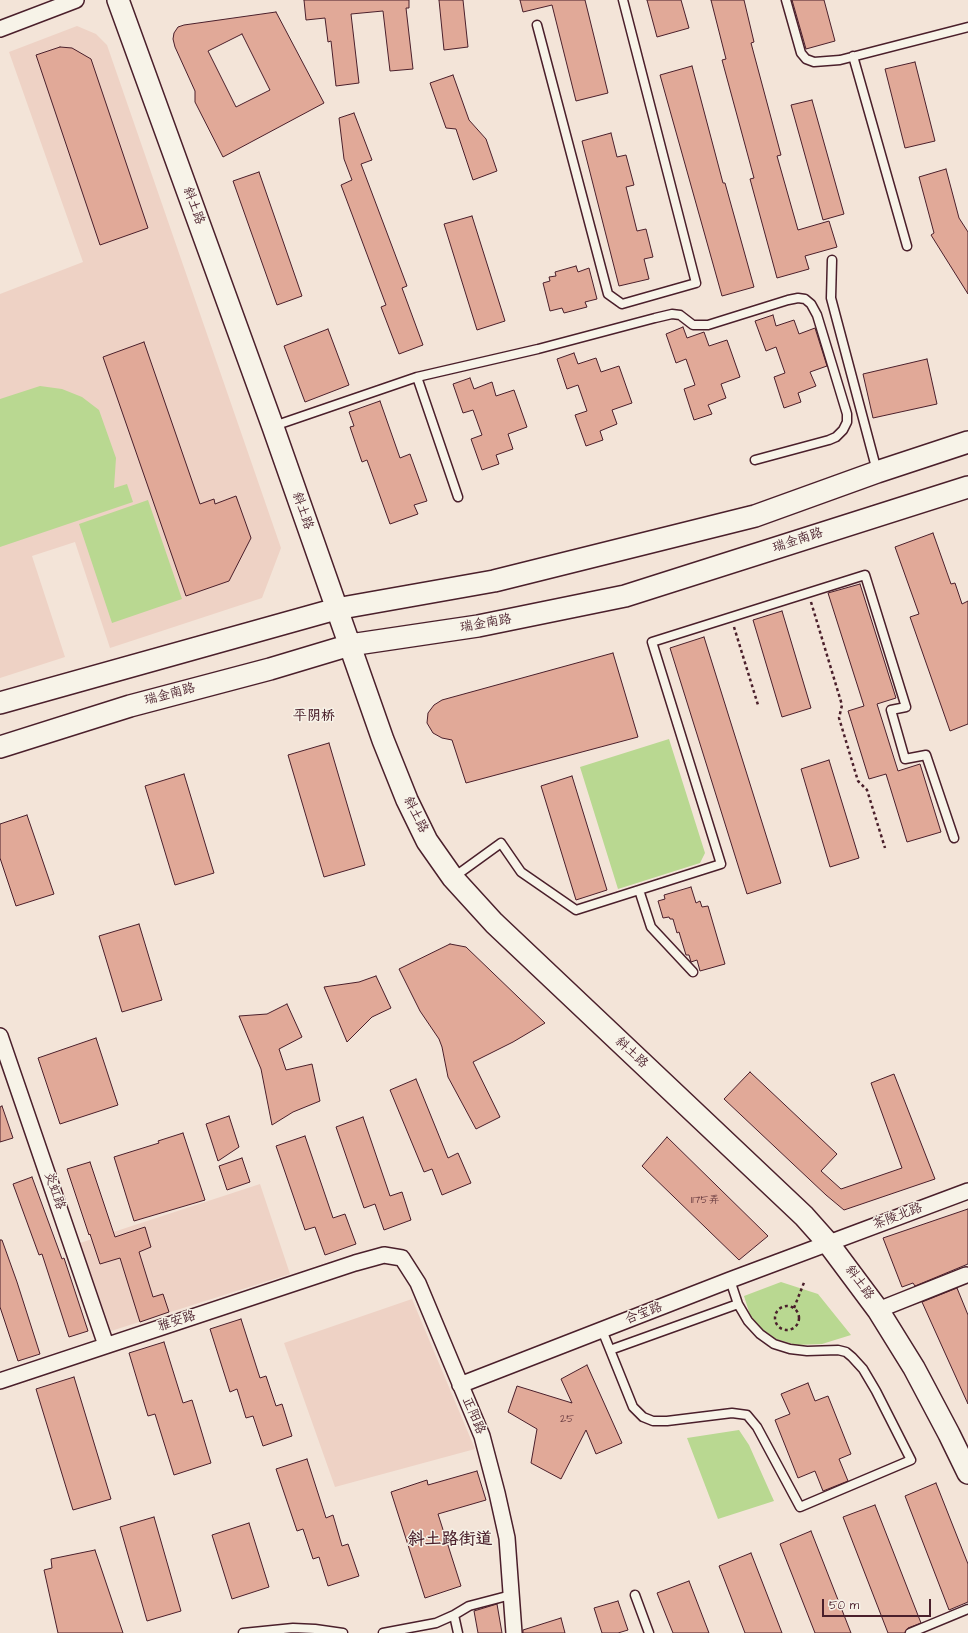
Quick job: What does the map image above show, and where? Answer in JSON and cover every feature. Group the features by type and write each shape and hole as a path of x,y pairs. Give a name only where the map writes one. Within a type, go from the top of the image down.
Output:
{"main road":[{"name":"斜土路","path":"118,0 273,426 383,740 407,800 427,841 453,878 494,923 804,1216 828,1243 878,1310 914,1368 950,1434 968,1473"},
{"path":"0,703 336,609 494,581 755,516 877,472 968,442"},
{"name":"瑞金南路","path":"0,747 130,706 270,669 350,645 478,626 625,596 968,487"}],"street":[{"path":"0,29 76,0"},
{"name":"炎虹路","path":"0,1036 106,1346"},
{"name":"茶陵北路","path":"828,1243 968,1190"},
{"name":"合宝路","path":"460,1385 828,1243"},
{"name":"正阳路","path":"355,1263 384,1255 402,1258 418,1283 482,1436 507,1538 514,1633"},
{"name":"雅安路","path":"0,1381 355,1263"},
{"path":"878,1310 966,1275"}],"lane":[{"path":"537,25 608,294 622,304 696,283 623,0"},
{"path":"786,0 801,53 806,59 814,62 826,62 853,56 968,27"},
{"path":"853,56 907,246"},
{"path":"832,260 831,298 877,472"},
{"path":"273,426 417,376 538,349 672,314 680,315 693,325 708,325 788,300 798,298 805,299 812,304 817,314 847,414 847,422 843,430 836,437 754,460"},
{"path":"417,376 458,497"},
{"path":"453,878 501,843 521,872 576,910 721,864 652,642 865,575 906,707 891,710 905,759 926,755 954,838"},
{"path":"639,890 651,927 693,972"},
{"path":"602,1330 633,1407 643,1417 653,1421 667,1421 732,1413 747,1416 757,1427 800,1507 911,1460 863,1369 852,1357 846,1352 838,1350 807,1351 790,1349 774,1344 760,1334 748,1321 738,1304 730,1280"},
{"path":"610,1350 738,1304"},
{"path":"383,1633 436,1623 469,1606 511,1595"},
{"path":"635,1595 649,1633"},
{"path":"910,1633 968,1609"},
{"path":"454,1615 458,1633"},
{"path":"243,1633 293,1628 343,1633"}],"path":[{"path":"808,593 842,705 839,718 858,781 868,790 885,848"},
{"path":"731,617 758,705"},
{"path":"794,1308 805,1280"},
{"path":"782,1306 790,1306 794,1308 798,1314 798,1322 796,1325 790,1330 778,1327 774,1320 776,1312 782,1306"}],"shaded area":[{"path":"77,26 96,34 107,45 281,548 262,598 110,648 75,542 32,556 65,657 0,678 0,294 83,262 9,52"},
{"path":"260,1184 290,1274 111,1331 80,1243"},
{"path":"412,1299 475,1449 335,1487 284,1343"}],"green space":[{"path":"40,386 62,389 82,397 99,410 116,458 114,488 127,484 133,502 0,547 0,399"},
{"path":"148,500 182,599 112,623 79,524"},
{"path":"669,739 705,853 700,863 618,889 580,767"},
{"path":"781,1282 818,1294 851,1335 822,1344 796,1345 776,1339 762,1329 750,1315 744,1296"},
{"path":"739,1430 749,1445 774,1501 718,1519 687,1438"}],"building":[{"path":"304,0 409,0 409,8 406,8 413,69 390,71 383,11 351,14 359,83 336,86 331,41 328,42 325,18 306,20"},
{"path":"439,0 463,0 468,47 444,50"},
{"path":"520,0 585,0 608,93 576,101 552,5 523,12"},
{"path":"647,0 681,0 689,28 657,37"},
{"path":"711,0 744,0 754,42 751,43 781,155 777,156 798,230 829,221 837,247 805,256 809,269 777,278 750,179 754,178 722,60 726,59"},
{"path":"792,0 824,0 835,41 806,49"},
{"path":"276,12 324,103 223,157 195,102 195,91 175,47 173,39 174,33 178,27","holes":["242,34 270,90 236,107 208,51"]},
{"path":"60,47 72,48 91,59 148,228 100,245 36,55"},
{"path":"915,62 935,141 905,148 885,69"},
{"path":"692,66 723,183 725,183 754,287 722,296 660,75"},
{"path":"453,75 469,120 486,139 497,171 473,180 456,129 446,128 430,83"},
{"path":"812,100 844,214 823,220 791,105"},
{"path":"354,113 372,160 361,164 407,286 402,288 423,345 399,354 381,307 386,305 341,185 352,180 344,159 339,118"},
{"path":"611,133 617,157 626,155 634,185 626,187 637,231 646,229 653,257 644,259 649,279 619,286 582,141"},
{"path":"946,169 959,218 968,232 968,294 931,235 934,233 919,177"},
{"path":"259,172 302,296 277,305 233,181"},
{"path":"472,216 505,321 477,330 444,224"},
{"path":"576,266 578,272 589,268 597,299 585,302 587,307 564,313 562,308 550,311 543,283 550,281 549,277 556,276 555,272"},
{"path":"773,315 776,326 794,320 799,334 815,328 827,366 810,372 816,386 798,393 801,402 784,408 774,377 785,373 776,347 766,351 755,321"},
{"path":"683,327 687,338 704,332 709,346 727,340 740,377 721,384 726,398 708,405 712,414 694,420 684,389 695,385 686,359 676,363 666,334"},
{"path":"328,329 349,385 305,402 284,346"},
{"path":"144,342 200,504 214,499 215,504 236,496 251,538 229,581 186,596 103,357"},
{"path":"574,353 578,364 596,358 601,372 619,366 632,403 612,410 617,424 600,431 603,440 586,446 575,415 587,411 578,385 567,389 557,359"},
{"path":"927,359 937,404 873,418 863,374"},
{"path":"470,378 474,389 492,382 496,396 514,390 527,427 508,434 513,449 496,455 499,464 482,470 471,439 482,435 473,410 463,413 453,384"},
{"path":"380,401 400,458 410,454 427,501 414,505 418,514 390,524 367,460 362,462 350,427 354,426 349,412"},
{"path":"933,533 951,584 955,583 962,604 968,601 968,724 950,731 910,617 919,614 895,547"},
{"path":"860,584 896,698 877,704 898,771 920,764 941,832 907,842 886,774 869,779 848,711 864,706 828,593"},
{"path":"782,611 811,708 782,717 753,620"},
{"path":"704,637 781,883 747,894 670,648"},
{"path":"613,653 638,737 466,783 452,740 442,738 433,733 427,723 428,713 434,705 442,700"},
{"path":"329,743 365,865 324,877 288,755"},
{"path":"829,760 859,858 830,867 801,769"},
{"path":"184,774 214,873 175,885 145,786"},
{"path":"572,776 607,890 576,900 541,786"},
{"path":"27,815 54,894 16,906 0,858 0,824"},
{"path":"691,887 696,903 700,901 702,907 708,906 725,964 700,971 697,960 691,962 689,955 686,955 679,932 677,933 673,919 670,919 669,917 663,918 658,901 665,899 664,895"},
{"path":"139,924 162,1000 122,1012 99,936"},
{"path":"450,944 466,947 545,1023 513,1042 473,1062 500,1117 476,1129 448,1077 439,1039 420,1011 399,969"},
{"path":"376,976 391,1008 372,1017 347,1042 324,987 359,982"},
{"path":"287,1004 302,1037 279,1049 286,1070 312,1064 320,1101 293,1112 272,1125 261,1069 239,1016 267,1014"},
{"path":"96,1038 118,1105 60,1124 38,1058"},
{"path":"750,1072 837,1154 821,1171 841,1189 902,1168 871,1083 894,1074 935,1179 844,1210 826,1195 724,1099"},
{"path":"416,1079 448,1158 458,1153 471,1183 442,1195 432,1169 424,1172 390,1090"},
{"path":"2,1106 13,1138 0,1142 0,1107"},
{"path":"229,1116 239,1147 218,1161 206,1124"},
{"path":"363,1117 390,1196 402,1192 411,1220 384,1230 375,1204 364,1208 336,1127"},
{"path":"183,1133 205,1200 134,1221 114,1157 159,1143 158,1141"},
{"path":"305,1136 333,1218 345,1214 356,1244 325,1255 315,1227 305,1230 276,1146"},
{"path":"667,1137 768,1236 739,1260 642,1166"},
{"path":"242,1158 250,1182 227,1190 219,1166"},
{"path":"90,1162 115,1237 145,1227 151,1247 139,1252 153,1297 163,1294 169,1312 140,1322 120,1258 100,1264 67,1169"},
{"path":"32,1177 62,1259 64,1258 88,1331 69,1337 42,1254 39,1255 13,1184"},
{"path":"968,1209 968,1264 915,1286 913,1283 902,1287 883,1238"},
{"path":"0,1240 2,1240 17,1282 40,1354 18,1361 0,1307"},
{"path":"957,1288 968,1315 968,1404 922,1302"},
{"path":"241,1319 260,1378 266,1376 276,1406 282,1404 292,1436 263,1446 253,1416 246,1418 237,1389 230,1392 210,1329"},
{"path":"164,1342 183,1403 192,1400 211,1463 174,1475 155,1414 148,1416 129,1353"},
{"path":"587,1365 622,1443 596,1454 586,1430 561,1479 531,1463 537,1429 508,1412 517,1386 572,1403 561,1379"},
{"path":"74,1377 111,1499 73,1510 36,1389"},
{"path":"808,1383 815,1401 828,1396 851,1454 839,1459 848,1481 823,1491 815,1471 798,1478 775,1420 790,1414 781,1394"},
{"path":"307,1459 326,1518 333,1515 342,1546 348,1544 359,1576 328,1586 319,1557 313,1559 303,1529 297,1531 276,1469"},
{"path":"477,1471 486,1500 438,1514 461,1586 425,1598 391,1492 427,1480 428,1485"},
{"path":"936,1483 968,1564 968,1602 949,1610 905,1496"},
{"path":"875,1505 921,1623 908,1628 905,1633 888,1633 843,1517"},
{"path":"154,1517 181,1611 147,1621 120,1527"},
{"path":"249,1523 269,1587 232,1599 212,1535"},
{"path":"811,1531 851,1633 815,1633 780,1544"},
{"path":"95,1550 123,1633 58,1633 44,1570 52,1568 51,1559"},
{"path":"751,1553 782,1633 745,1633 719,1566"},
{"path":"689,1581 709,1633 673,1633 657,1593"},
{"path":"618,1601 628,1630 618,1633 602,1633 594,1608"},
{"path":"497,1604 502,1633 478,1633 474,1611"},
{"path":"561,1618 565,1633 523,1633 523,1630"}],"district":[{"name":"平阴桥","path":"314,717"},
{"name":"斜土路街道","path":"450,1540"}]}
